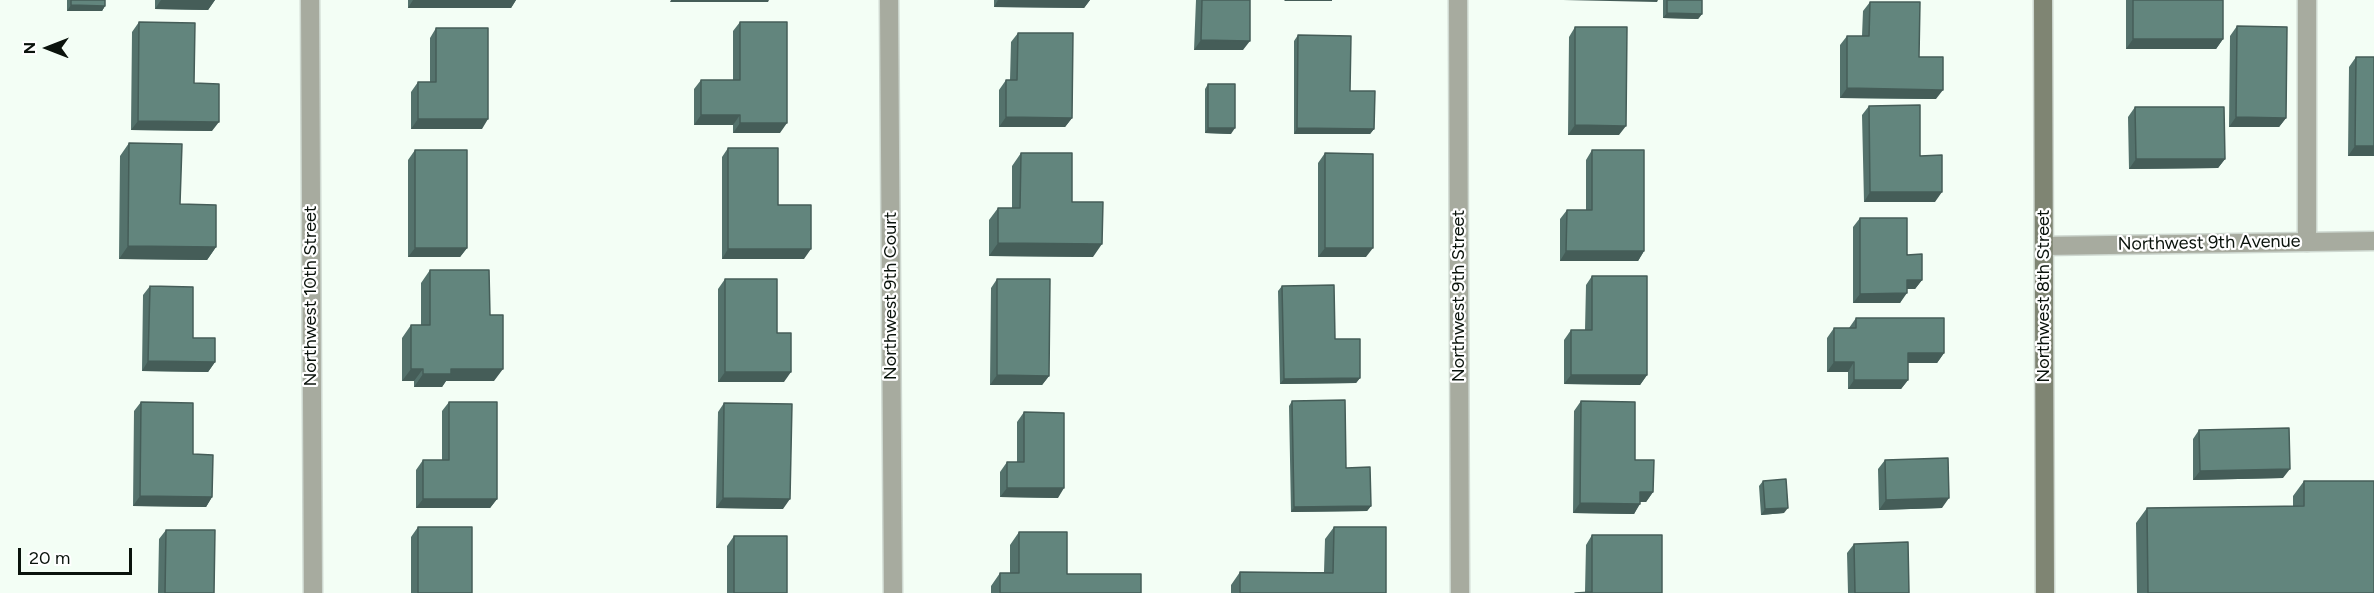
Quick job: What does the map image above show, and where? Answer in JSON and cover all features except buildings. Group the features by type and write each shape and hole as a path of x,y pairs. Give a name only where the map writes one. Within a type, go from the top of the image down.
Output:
{"street":[{"name":"Northwest 10th Street","path":"310,0 313,593"},
{"name":"Northwest 9th Court","path":"889,0 894,593"},
{"name":"Northwest 9th Street","path":"1458,0 1460,593"},
{"name":"Northwest 8th Street","path":"2043,0 2045,593"},
{"path":"2307,0 2307,242"},
{"name":"Northwest 9th Avenue","path":"2044,246 2374,241"}]}
